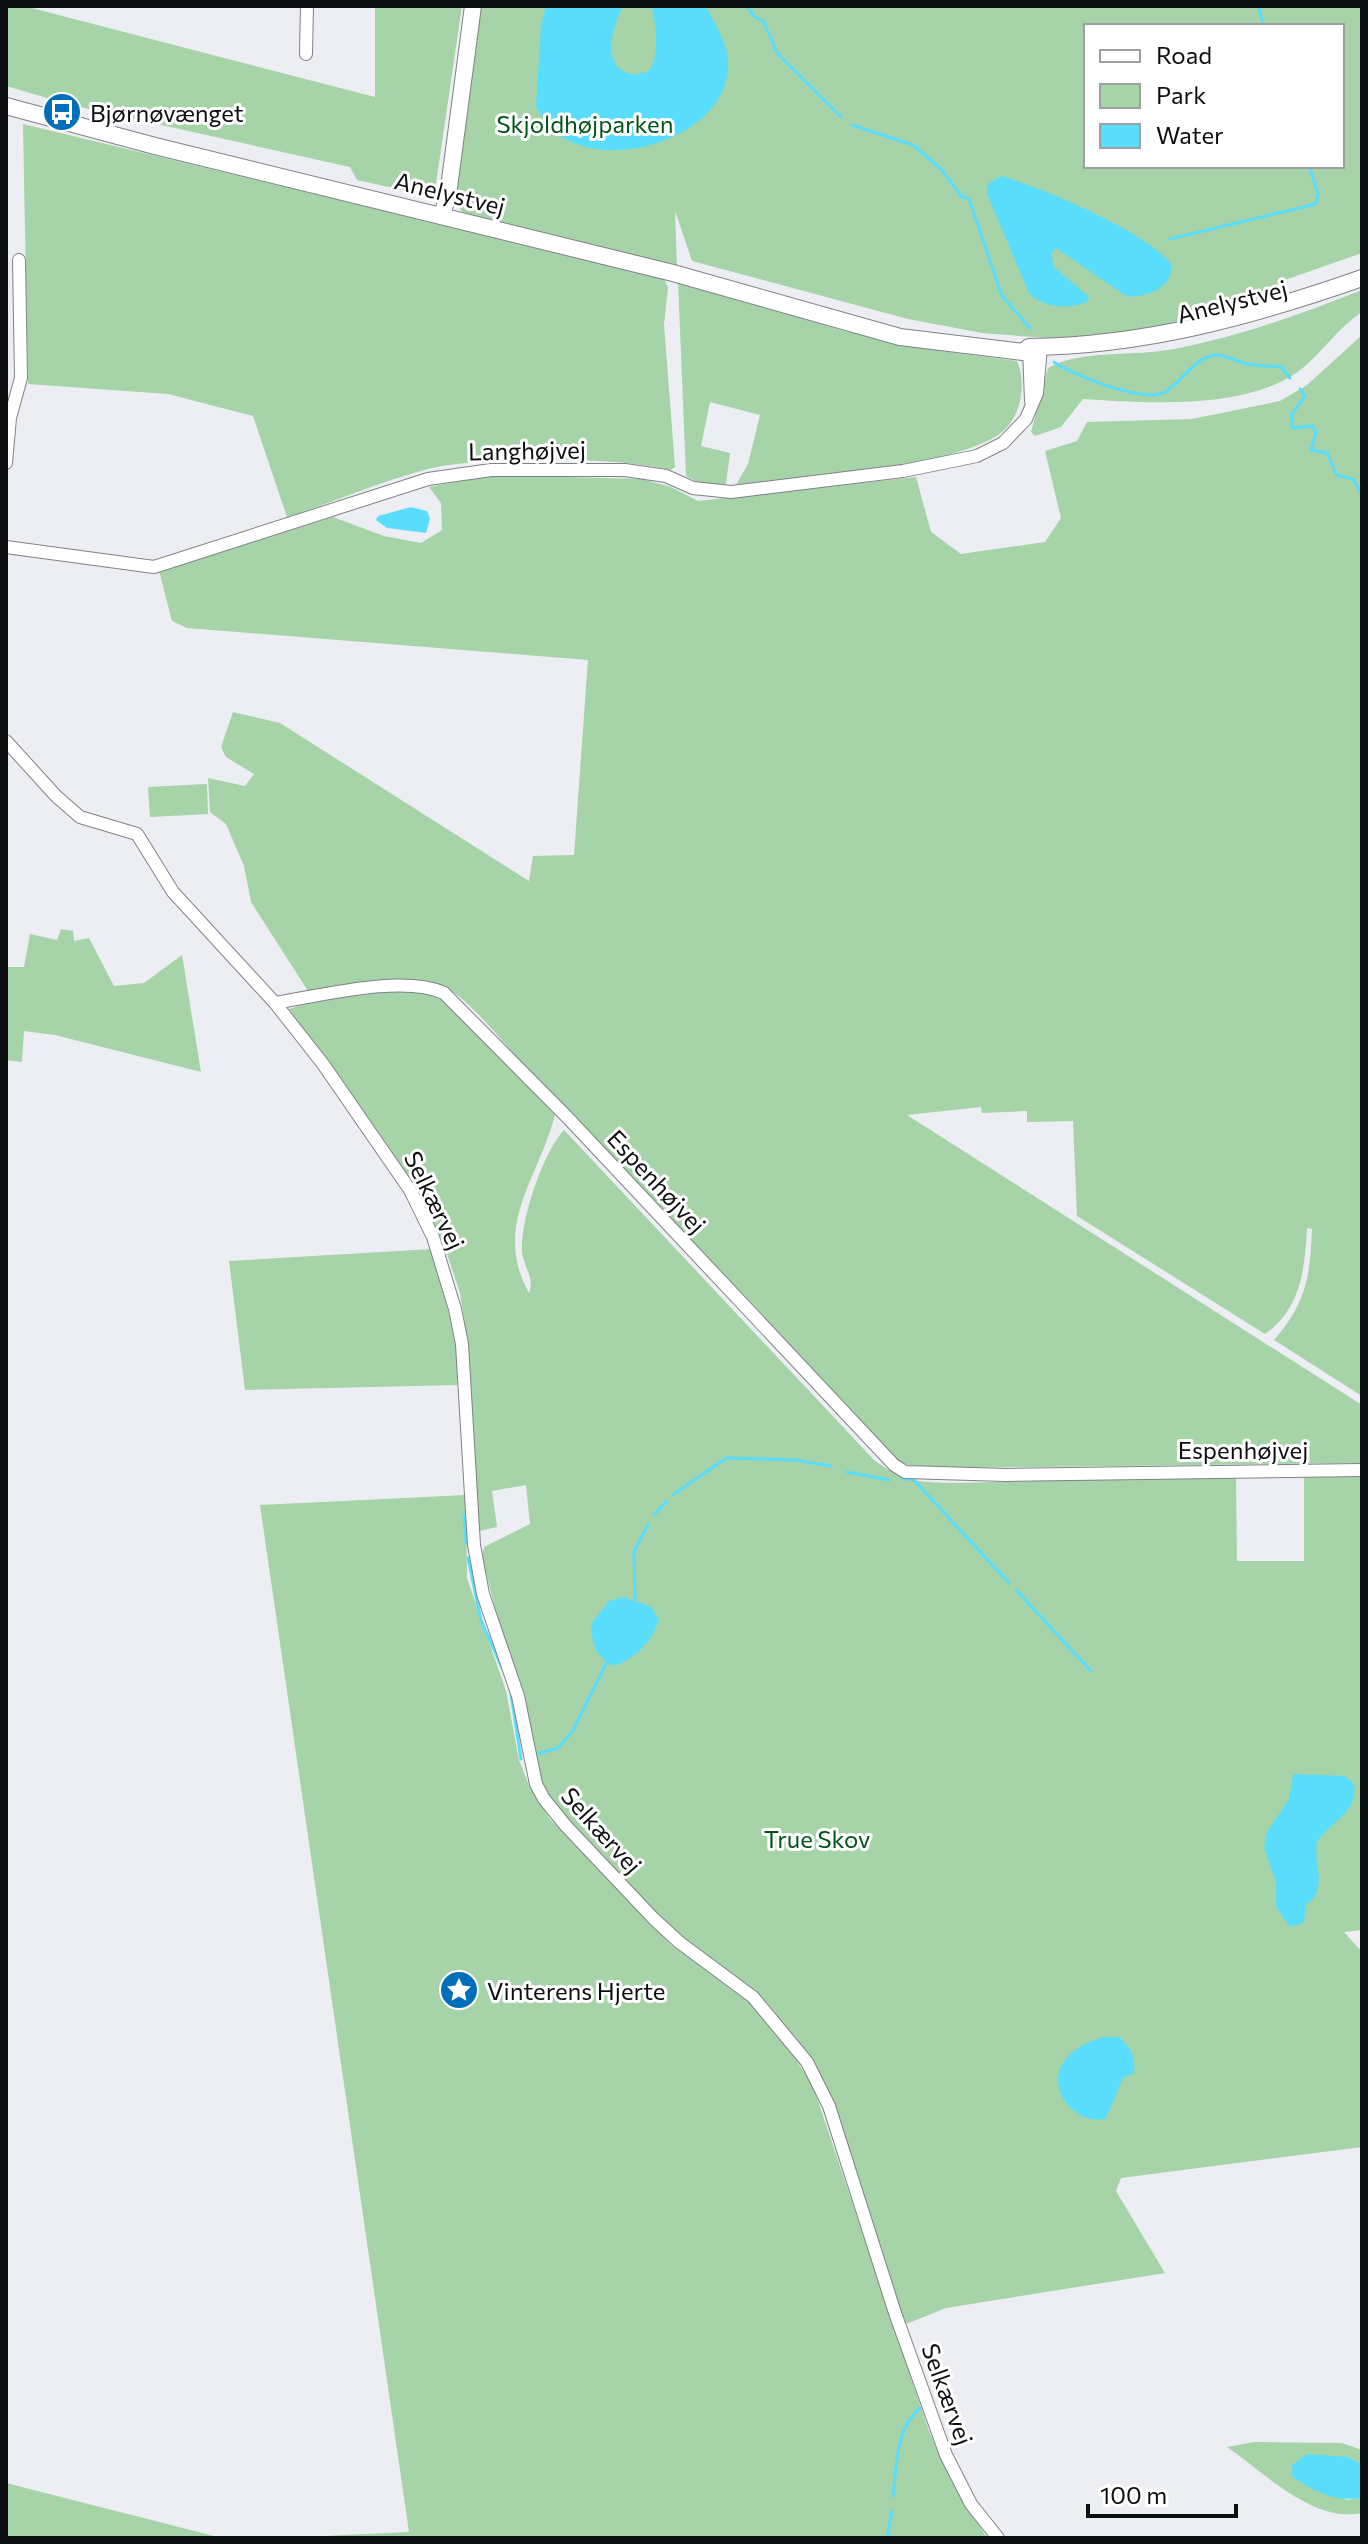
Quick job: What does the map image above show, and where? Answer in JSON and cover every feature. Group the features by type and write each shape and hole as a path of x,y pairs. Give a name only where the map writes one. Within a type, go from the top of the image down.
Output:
{"street":[{"path":"306,54 307,6"},
{"path":"442,215 448,195 473,6"},
{"name":"Anelystvej","path":"6,106 155,146 442,215 900,337 974,348 1023,352 1035,347 1112,344 1258,313 1362,278"},
{"path":"6,463 10,418 21,378 19,260"},
{"name":"Anelystvej","path":"1112,344 1118,349 1217,332 1307,307 1362,286"},
{"name":"Langhøjvej","path":"6,547 154,567 428,479 465,472 625,470 666,476 693,488 731,492 903,471 992,451 1019,429 1037,393 1035,347"},
{"path":"6,741 56,796 80,817 137,834 173,892 275,1003"},
{"name":"Espenhøjvej","path":"275,1003 399,986 426,987 444,993 568,1118 894,1465 905,1472 1006,1475 1362,1470"},
{"name":"Selkærvej","path":"275,1003 388,1154 433,1237 449,1283 462,1344 475,1555 483,1594 518,1696 536,1784 566,1826 654,1919 679,1942 753,1997 807,2062 829,2106 895,2313 946,2455 971,2504 998,2538"}],"green space":[{"path":"6,6 24,6 375,97 375,6 462,6 434,197 357,180 350,167 71,105 6,86"},
{"name":"Skjoldhøjparken","path":"480,6 1362,6 1362,253 1282,281 1266,303 1199,320 1118,335 1046,338 982,333 908,319 692,261 675,211 677,267 465,215 458,207 455,192"},
{"path":"23,124 664,278 668,288 664,324 675,467 670,470 586,460 455,464 395,479 287,517 253,416 168,394 28,384"},
{"path":"678,281 844,331 949,352 1017,361 1022,381 1020,403 1004,431 970,448 940,457 870,470 736,485 748,464 760,415 710,402 701,446 730,453 726,484 705,486 686,476"},
{"path":"1362,290 1362,312 1304,367 1282,381 1228,398 1198,401 1083,399 1061,427 1035,436 1031,432 1048,368 1061,362 1198,344 1269,324"},
{"path":"1362,335 1362,1396 1274,1340 1300,1302 1308,1276 1312,1229 1307,1228 1305,1258 1294,1300 1277,1324 1265,1334 1077,1216 1073,1121 1027,1122 1027,1111 982,1113 981,1107 907,1115 1362,1405 1362,1463 944,1468 897,1461 462,999 438,984 407,979 308,991 251,902 244,866 226,824 210,812 208,778 245,786 254,774 226,757 221,747 233,712 280,723 529,881 533,856 574,855 588,660 187,628 172,621 159,571 333,517 384,536 421,543 442,530 441,503 429,487 493,475 642,479 671,487 698,501 916,477 931,532 961,554 1045,542 1061,518 1045,451 1077,441 1087,422 1192,419 1280,401 1307,385"},
{"path":"207,784 208,814 150,817 148,787"},
{"path":"61,929 73,931 74,941 89,938 114,986 144,983 182,955 201,1072 55,1035 24,1031 22,1062 6,1060 6,967 24,967 30,934 57,940"},
{"name":"True Skov","path":"409,989 426,991 446,1001 555,1115 516,1224 515,1246 519,1269 529,1293 530,1278 522,1252 525,1223 541,1170 564,1130 874,1460 904,1477 956,1483 1236,1476 1237,1561 1304,1561 1304,1476 1362,1475 1362,1930 1344,1932 1362,1952 1362,2147 1121,2178 1116,2191 1165,2273 946,2308 901,2326 835,2111 793,2037 667,1923 558,1810 537,1774 482,1557 484,1547 530,1524 526,1485 492,1491 497,1527 479,1531 467,1340 460,1293 444,1245 416,1191 289,1009 314,1001"},
{"path":"432,1249 457,1345 457,1385 245,1390 229,1261"},
{"path":"466,1495 467,1578 506,1691 519,1760 530,1788 549,1818 671,1945 743,1994 789,2049 813,2086 929,2431 952,2482 987,2538 280,2538 409,2532 260,1505"},
{"path":"1254,2442 1342,2443 1362,2450 1362,2464 1348,2457 1292,2465 1347,2500 1362,2498 1362,2513 1326,2511 1308,2503 1290,2494 1227,2447"},
{"path":"6,2483 218,2537 232,2538 6,2538"}],"water":[{"path":"546,6 622,6 612,40 612,56 621,70 633,75 649,71 653,64 656,39 652,6 706,6 727,56 723,89 710,110 689,128 664,141 636,148 608,150 582,146 555,132 536,107 541,25"},
{"path":"1001,176 1066,200 1140,238 1171,264 1168,279 1150,293 1126,296 1056,248 1051,253 1054,267 1089,297 1088,301 1073,306 1041,302 1029,293 987,194 988,184"},
{"path":"411,507 427,511 430,519 426,533 387,528 376,520 378,516"},
{"path":"623,1597 650,1606 659,1619 641,1649 627,1660 612,1666 596,1648 591,1624 609,1601"},
{"path":"1293,1774 1345,1776 1354,1784 1354,1794 1348,1810 1317,1842 1317,1892 1306,1905 1304,1923 1290,1927 1276,1907 1276,1883 1264,1847 1267,1832 1289,1799"},
{"path":"1103,2037 1119,2037 1127,2045 1133,2057 1134,2073 1123,2078 1106,2118 1092,2119 1068,2105 1060,2092 1058,2077 1064,2062 1078,2048"},
{"path":"1307,2454 1348,2457 1362,2464 1362,2498 1325,2494 1292,2476 1292,2465"}],"waterway":[{"path":"747,6 755,17 763,21 778,54 841,117"},
{"path":"1258,6 1263,24"},
{"path":"852,125 913,145 941,169 961,196 969,199 1002,296 1030,328"},
{"path":"1170,239 1316,204 1318,193 1310,168"},
{"path":"1054,362 1092,380 1126,391 1155,395 1171,388 1194,365 1214,355 1248,364 1281,367 1290,378"},
{"path":"1300,389 1305,396 1292,414 1292,428 1313,426 1316,433 1311,450 1327,453 1337,475 1354,480 1362,496"},
{"path":"673,1495 726,1458 796,1460 830,1466"},
{"path":"847,1472 889,1480"},
{"path":"901,1478 914,1480 1009,1583"},
{"path":"654,1515 667,1501"},
{"path":"464,1515 466,1543"},
{"path":"635,1599 634,1552 648,1524"},
{"path":"468,1558 481,1620 502,1668"},
{"path":"1016,1590 1091,1671"},
{"path":"536,1754 558,1748 572,1732 607,1662"},
{"path":"511,1694 521,1759"},
{"path":"893,2496 902,2437 920,2408"},
{"path":"887,2538 892,2511"}],"place":[{"name":"Bjørnøvænget","path":"62,112"},
{"name":"Vinterens Hjerte","path":"459,1990"}]}
